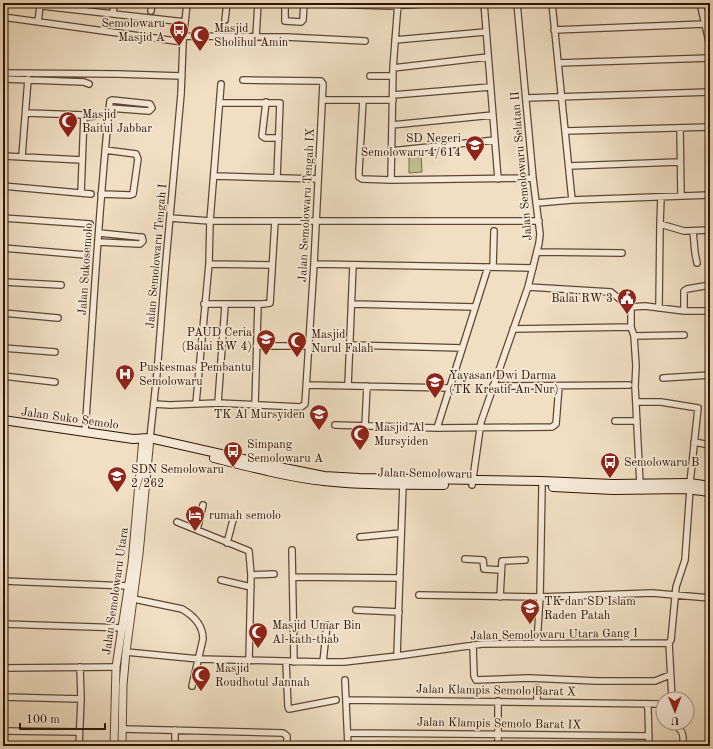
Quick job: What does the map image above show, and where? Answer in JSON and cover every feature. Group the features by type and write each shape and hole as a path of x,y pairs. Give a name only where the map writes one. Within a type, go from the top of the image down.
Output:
{"main road":[{"name":"Jalan Suko Semolo","path":"3,420 146,441"},
{"name":"Jalan Semolowaru","path":"146,441 271,465 356,484 472,482 542,486 710,486"},
{"name":"Jalan Semolowaru","path":"324,478 613,487 640,484 690,486 710,492"}],"street":[{"path":"113,13 114,3"},
{"path":"151,11 152,3"},
{"name":"Jalan Semolowaru Tengah I","path":"146,441 154,404 187,3"},
{"path":"226,20 227,3"},
{"path":"256,37 258,3"},
{"path":"284,3 284,21 301,22 303,18 304,3"},
{"path":"326,4 441,3"},
{"path":"484,3 485,32 496,140 498,179"},
{"name":"Jalan Semolowaru Selatan II","path":"472,482 480,428 528,287 538,252 540,234 533,178 517,3"},
{"path":"552,3 572,200"},
{"path":"700,3 710,46"},
{"path":"38,22 40,4 77,6 113,13 185,22"},
{"path":"391,180 393,68 398,4"},
{"path":"3,17 184,39 256,37 365,41"},
{"path":"554,30 705,24"},
{"path":"395,40 485,32"},
{"path":"393,68 488,57"},
{"path":"558,63 710,58"},
{"path":"3,73 182,76"},
{"path":"370,76 393,76"},
{"path":"3,78 88,84"},
{"path":"22,156 28,79"},
{"name":"Jalan Semolowaru Tengah IX","path":"243,80 322,81 323,84 305,404 302,406 255,405"},
{"path":"196,403 204,304 209,264 210,220 221,84"},
{"path":"323,100 393,98 490,87"},
{"path":"526,98 710,92"},
{"path":"112,100 150,104 152,107 149,111 109,108 110,101 112,100"},
{"path":"362,100 359,177 364,180 533,178"},
{"path":"266,102 262,136 265,138 279,138"},
{"path":"220,103 280,103 277,177"},
{"name":"Jalan Sukosemolo","path":"85,432 101,194 109,108"},
{"path":"26,113 82,114 85,117 96,116"},
{"path":"392,125 493,115"},
{"path":"81,193 85,117"},
{"path":"565,132 710,127"},
{"path":"680,128 679,162 681,196"},
{"path":"391,151 496,140"},
{"path":"101,194 133,194 138,159 136,154 105,150"},
{"path":"3,156 82,160"},
{"path":"569,166 679,162"},
{"path":"214,176 318,178"},
{"path":"3,186 91,194"},
{"path":"536,203 572,200 710,195"},
{"path":"659,308 661,197"},
{"path":"3,218 90,224"},
{"path":"170,218 210,220 393,222 539,221"},
{"path":"204,304 266,304 271,301 275,221"},
{"path":"660,224 680,230 710,230"},
{"path":"438,428 475,307 490,267 494,231"},
{"path":"693,231 697,263"},
{"path":"98,242 140,244 143,241 142,237 99,233"},
{"path":"3,248 86,255"},
{"path":"538,252 622,253"},
{"path":"209,264 272,265"},
{"path":"314,264 533,268"},
{"path":"348,386 353,265"},
{"path":"3,282 61,285"},
{"path":"684,311 684,291 687,289 710,285"},
{"path":"528,287 611,292 628,306 639,305 684,311 710,311"},
{"path":"218,403 225,304"},
{"path":"154,404 170,405 218,403 255,405 258,304"},
{"path":"352,304 475,307"},
{"path":"631,306 631,327 634,336 636,366 636,402 640,484"},
{"path":"3,313 58,318"},
{"path":"513,329 631,327"},
{"path":"634,336 684,335"},
{"path":"256,346 309,346"},
{"path":"350,346 462,348"},
{"path":"3,348 55,352"},
{"path":"663,378 710,375"},
{"path":"3,376 55,382"},
{"path":"307,385 450,388"},
{"path":"494,386 629,385"},
{"path":"365,426 367,386"},
{"path":"335,425 438,428 554,426 556,424 559,386"},
{"path":"636,402 661,402 684,407 698,408 690,486 685,560 677,582 670,642 671,691"},
{"path":"615,421 637,421"},
{"name":"Jalan Semolowaru Utara","path":"114,746 116,667 128,586 146,441"},
{"name":"Jalan Semolowaru Utara","path":"122,746 123,685 129,628 134,599 146,441"},
{"path":"694,442 710,445"},
{"path":"397,656 404,484"},
{"path":"537,643 540,597 542,486"},
{"path":"197,530 203,505"},
{"path":"227,542 234,516"},
{"path":"177,522 249,551 251,575 249,661"},
{"path":"360,537 401,533"},
{"path":"292,550 294,662"},
{"path":"465,559 483,560 484,569 501,570"},
{"path":"500,597 502,560 525,560"},
{"path":"251,575 274,574"},
{"path":"293,577 400,578"},
{"path":"221,580 251,587"},
{"path":"3,581 128,586"},
{"path":"419,594 540,597 652,593 710,598"},
{"path":"134,599 182,609 198,622 203,632 203,639 192,686"},
{"path":"356,610 399,612"},
{"path":"3,624 129,628"},
{"path":"322,662 327,625"},
{"name":"Jalan Semolowaru Utara Gang I","path":"126,652 199,659 344,662 482,644 670,642"},
{"path":"473,645 474,676 476,680 529,678 655,681 670,675"},
{"path":"286,662 289,710 336,700"},
{"path":"80,667 82,699 79,732 80,746"},
{"path":"3,668 116,667"},
{"path":"345,680 348,746"},
{"path":"537,688 537,702"},
{"path":"3,697 82,699"},
{"name":"Jalan Klampis Semolo Barat X","path":"346,700 655,704"},
{"path":"498,701 498,746"},
{"path":"646,704 648,708 649,746"},
{"path":"122,729 283,733 287,736 287,746"},
{"path":"175,730 175,746"},
{"path":"3,731 79,732"},
{"path":"682,731 683,746"},
{"name":"Jalan Klampis Semolo Barat IX","path":"348,733 649,736"}],"green space":[{"path":"409,153 421,153 422,172 409,173"}],"place":[{"name":"Semolowaru Masjid A","path":"179,47"},
{"name":"Masjid Sholihul Amin","path":"200,52"},
{"name":"Masjid Baitul Jabbar","path":"68,138"},
{"name":"SD Negeri Semolowaru 4/614","path":"475,162"},
{"name":"Balai RW 3","path":"627,315"},
{"name":"PAUD Ceria (Balai RW 4)","path":"266,356"},
{"name":"Masjid Nurul Falah","path":"297,358"},
{"name":"Puskesmas Pembantu Semolowaru","path":"125,391"},
{"name":"Yayasan Dwi Darma (TK Kreatif An Nur)","path":"435,399"},
{"name":"TK Al Mursyiden","path":"319,431"},
{"name":"Masjid Al Mursyiden","path":"360,451"},
{"name":"Simpang Semolowaru A","path":"233,468"},
{"name":"Semolowaru B","path":"610,479"},
{"name":"SDN Semolowaru 2/262","path":"117,493"},
{"name":"rumah semolo","path":"195,532"},
{"name":"TK dan SD Islam Raden Patah","path":"530,625"},
{"name":"Masjid Umar Bin Al-kath-thab","path":"258,649"},
{"name":"Masjid Roudhotul Jannah","path":"201,692"}]}
